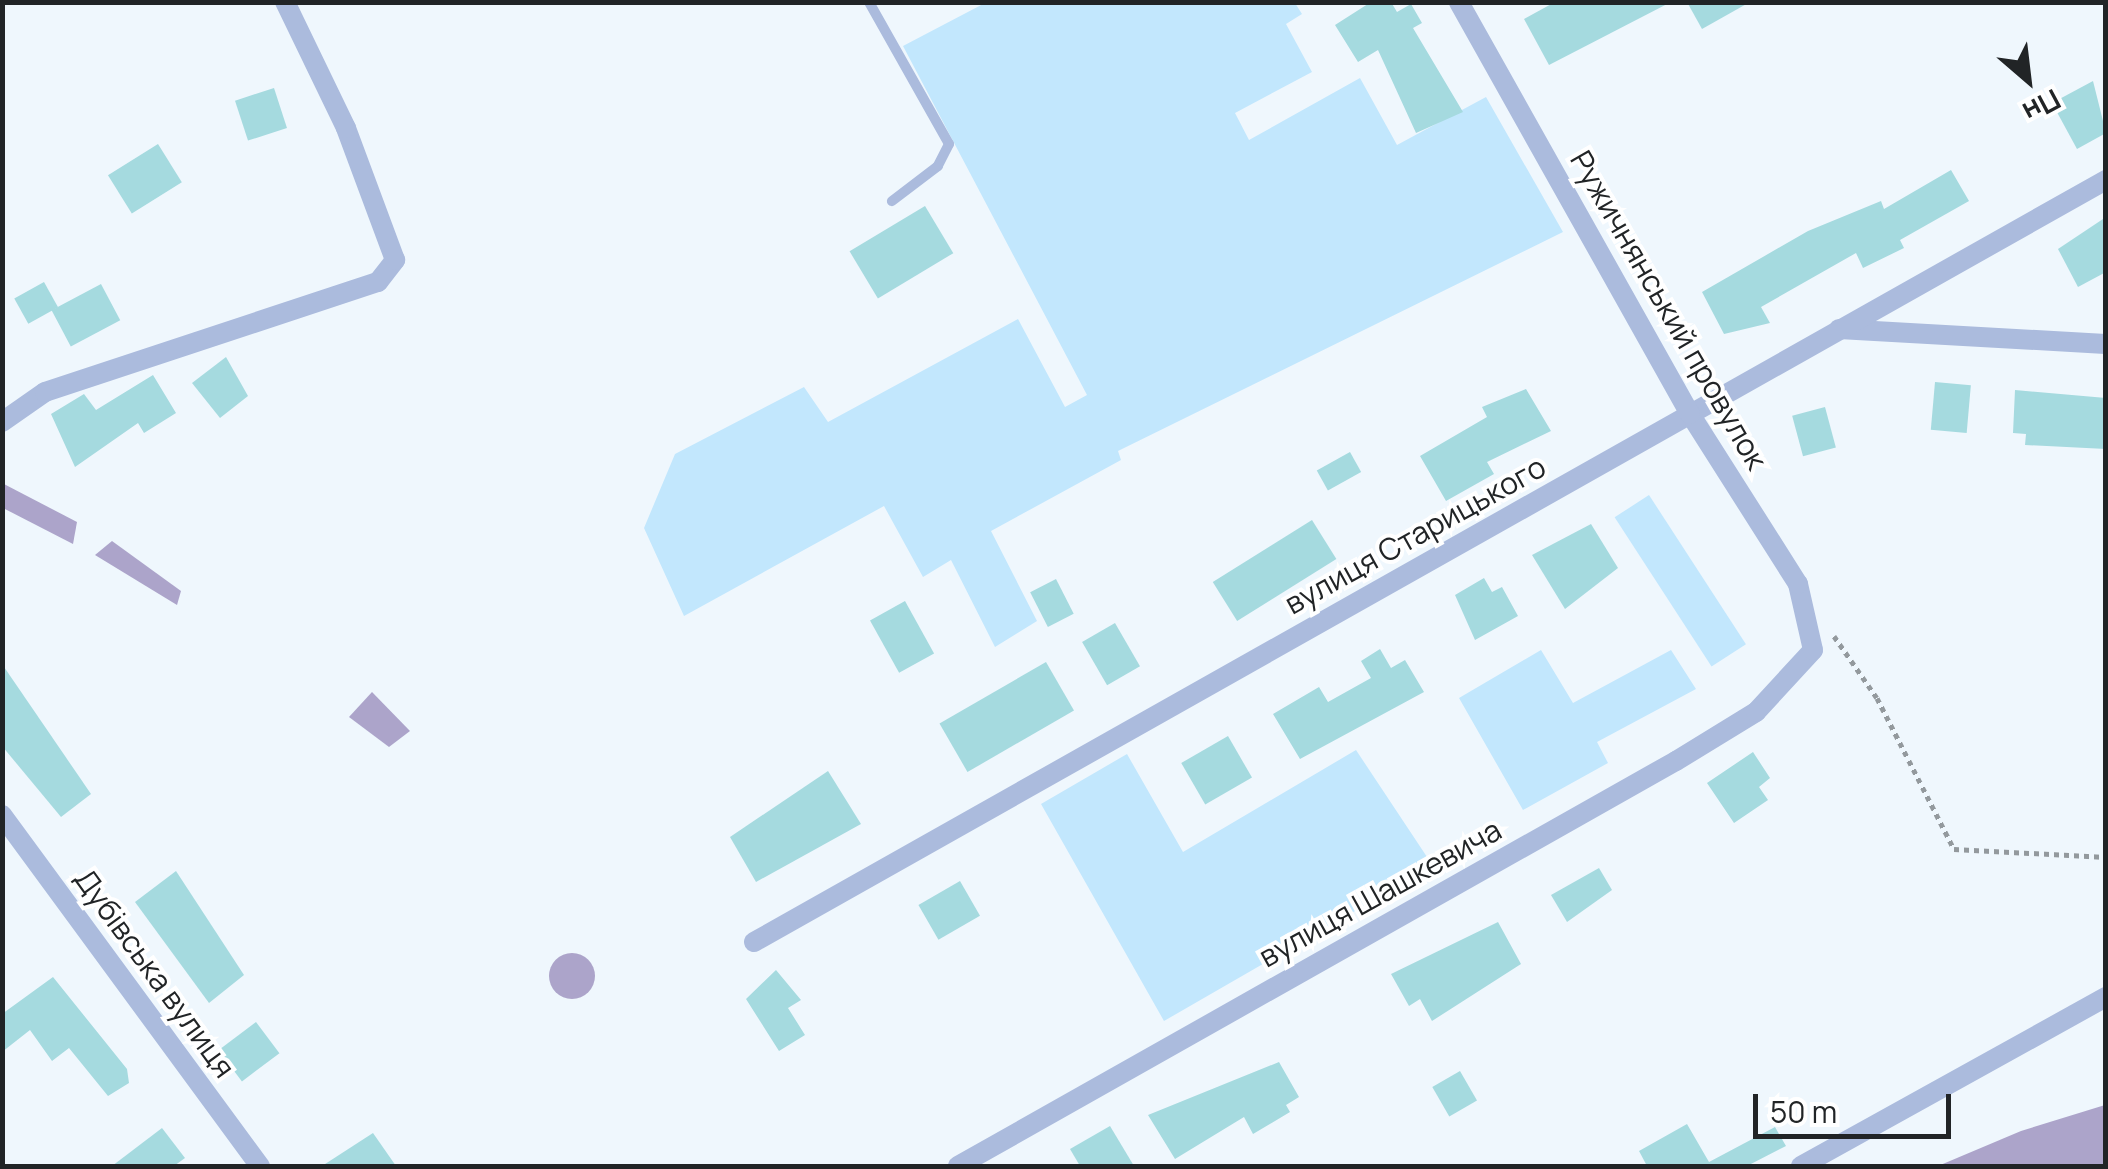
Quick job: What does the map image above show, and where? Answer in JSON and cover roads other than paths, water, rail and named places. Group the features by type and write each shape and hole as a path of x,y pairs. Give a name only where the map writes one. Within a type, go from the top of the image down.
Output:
{"street":[{"path":"2,422 45,392 378,282 395,260 384,225 285,3"},
{"name":"Ружичнянський провулок","path":"1465,4 1690,414 1798,584 1813,650"},
{"name":"вулиця Старицького","path":"754,942 1690,414 1895,294 2106,180"},
{"path":"1895,294 1897,319 1910,332"},
{"path":"1837,328 2106,344"},
{"name":"вулиця Шашкевича","path":"958,1166 1692,751 1756,712 1813,650"},
{"name":"Дубівська вулиця","path":"2,815 260,1166"},
{"path":"1801,1166 2106,997"}],"lane":[{"path":"869,2 949,144 938,166 892,201"}]}
